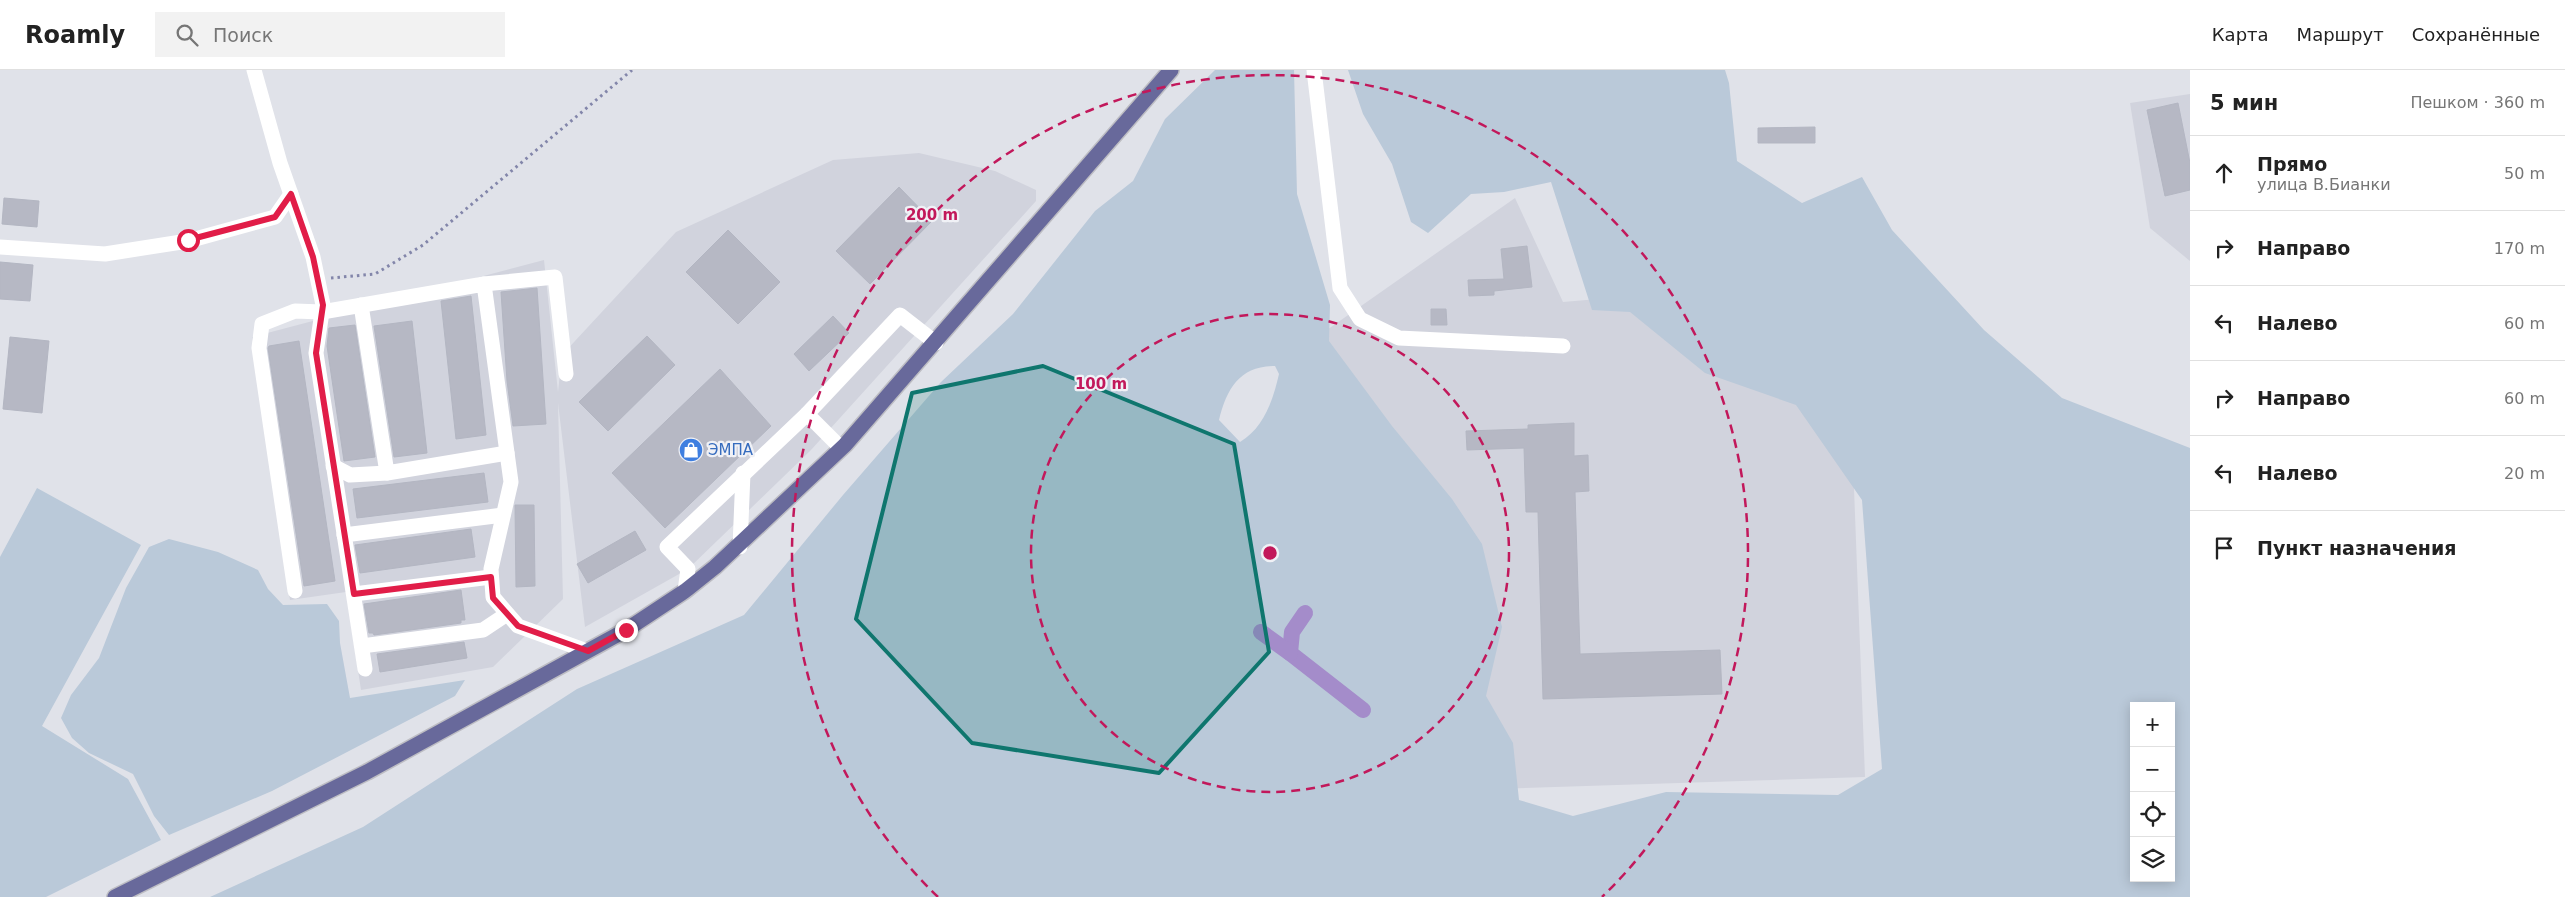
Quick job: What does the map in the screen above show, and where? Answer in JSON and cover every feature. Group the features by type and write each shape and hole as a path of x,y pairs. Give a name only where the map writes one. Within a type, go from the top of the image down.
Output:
{"main road":[{"path":"115,897 367,772 626,630 685,591 740,547 842,448 936,343 1171,70"}],"street":[{"path":"254,70 291,194 313,257 318,279 322,309 316,353 365,669"},
{"path":"1314,70 1340,288 1360,319 1399,338 1563,346"},
{"path":"0,247 106,254 188,240 275,217 291,194"},
{"path":"295,590 259,348 262,324 295,311 362,305 484,284 555,277 566,374"},
{"path":"484,284 511,482 491,569 493,598 518,626 588,651"},
{"path":"362,305 386,473"},
{"path":"685,591 688,568 667,547 743,472 807,414 900,315 936,343"},
{"path":"807,414 842,448"},
{"path":"334,466 350,475 386,473 507,453"},
{"path":"740,547 743,472"},
{"path":"344,535 503,515"},
{"path":"354,594 491,577"},
{"path":"362,646 484,630 507,614"}],"path":[{"path":"318,279 375,274 422,245 632,70"}],"highlighted area":[{"path":"1043,366 1234,444 1269,652 1159,773 972,743 856,619 912,393"}],"shaded area":[{"path":"1215,70 1294,70 1297,194 1330,305 1329,341 1392,426 1452,499 1482,544 1502,627 1486,696 1513,743 1519,800 1573,816 1666,792 1838,795 1882,769 1862,500 1796,405 1705,373 1630,312 1592,310 1551,182 1504,192 1471,194 1428,233 1411,222 1392,164 1363,114 1348,70 1725,70 1729,83 1737,161 1802,203 1862,177 1892,230 1984,330 2062,398 2190,448 2190,897 210,897 363,827 577,689 744,615 843,495 941,382 1013,314 1095,211 1133,181 1165,119","holes":["1275,366 1279,374 1274,394 1261,421 1240,442 1219,420 1222,408 1231,389 1237,381 1253,370"]},
{"path":"2190,94 2190,261 2150,228 2130,103"},
{"path":"919,153 995,171 1036,190 1036,201 811,450 688,569 585,627 558,403 563,599 493,667 361,690 346,592 290,600 252,337 544,260 558,392 562,355 676,232 833,160"},
{"path":"1515,198 1563,302 1656,294 1848,331 1865,777 1343,794 1314,339"},
{"path":"37,488 141,545 42,726 128,779 161,840 46,897 0,897 0,557"},
{"path":"169,539 218,552 258,570 268,589 283,605 327,604 339,621 340,643 350,698 465,680 455,696 272,791 169,835 154,816 133,774 89,753 72,738 61,718 71,695 99,658 126,588 149,547"}],"building":[{"path":"2178,103 2190,163 2190,190 2165,196 2147,110"},
{"path":"1815,127 1815,143 1758,143 1758,128"},
{"path":"899,187 932,221 870,284 836,251"},
{"path":"4,198 39,201 37,227 2,224"},
{"path":"728,230 780,282 738,324 686,272"},
{"path":"1527,246 1532,287 1494,291 1494,295 1469,296 1468,280 1504,279 1501,249"},
{"path":"0,262 33,265 30,301 0,299"},
{"path":"537,288 546,424 513,426 507,381 501,292"},
{"path":"471,296 486,435 456,439 441,301"},
{"path":"1431,309 1446,309 1447,325 1431,325"},
{"path":"833,316 849,333 809,371 794,354"},
{"path":"412,321 427,453 394,457 374,326"},
{"path":"355,325 375,457 344,461 327,346 329,328"},
{"path":"647,336 675,365 608,431 579,402"},
{"path":"10,337 49,341 42,413 3,409"},
{"path":"299,341 335,581 304,586 268,348 269,346"},
{"name":"ЭМПА","path":"720,369 771,426 665,528 612,473"},
{"path":"1574,423 1574,456 1588,455 1589,491 1575,492 1580,654 1720,650 1722,694 1543,699 1538,512 1526,512 1524,448 1467,450 1466,431 1528,429 1528,425"},
{"path":"484,473 488,502 357,518 353,489"},
{"path":"515,505 534,505 535,586 516,587"},
{"path":"471,529 475,557 360,573 355,545"},
{"path":"635,531 646,550 588,583 577,564"},
{"path":"461,590 465,620 461,620 461,623 374,635 369,633 364,604"},
{"path":"464,642 467,658 380,672 377,654"}],"waterway":[{"path":"1305,613 1292,632 1290,653 1363,710"},
{"path":"1261,632 1290,653"}],"place":[{"name":"ЭМПА","path":"691,450"}],"route":[{"path":"188,240 275,217 291,194 313,257 323,305 316,353 354,594 491,577 493,598 518,626 588,651 626,630"}]}
